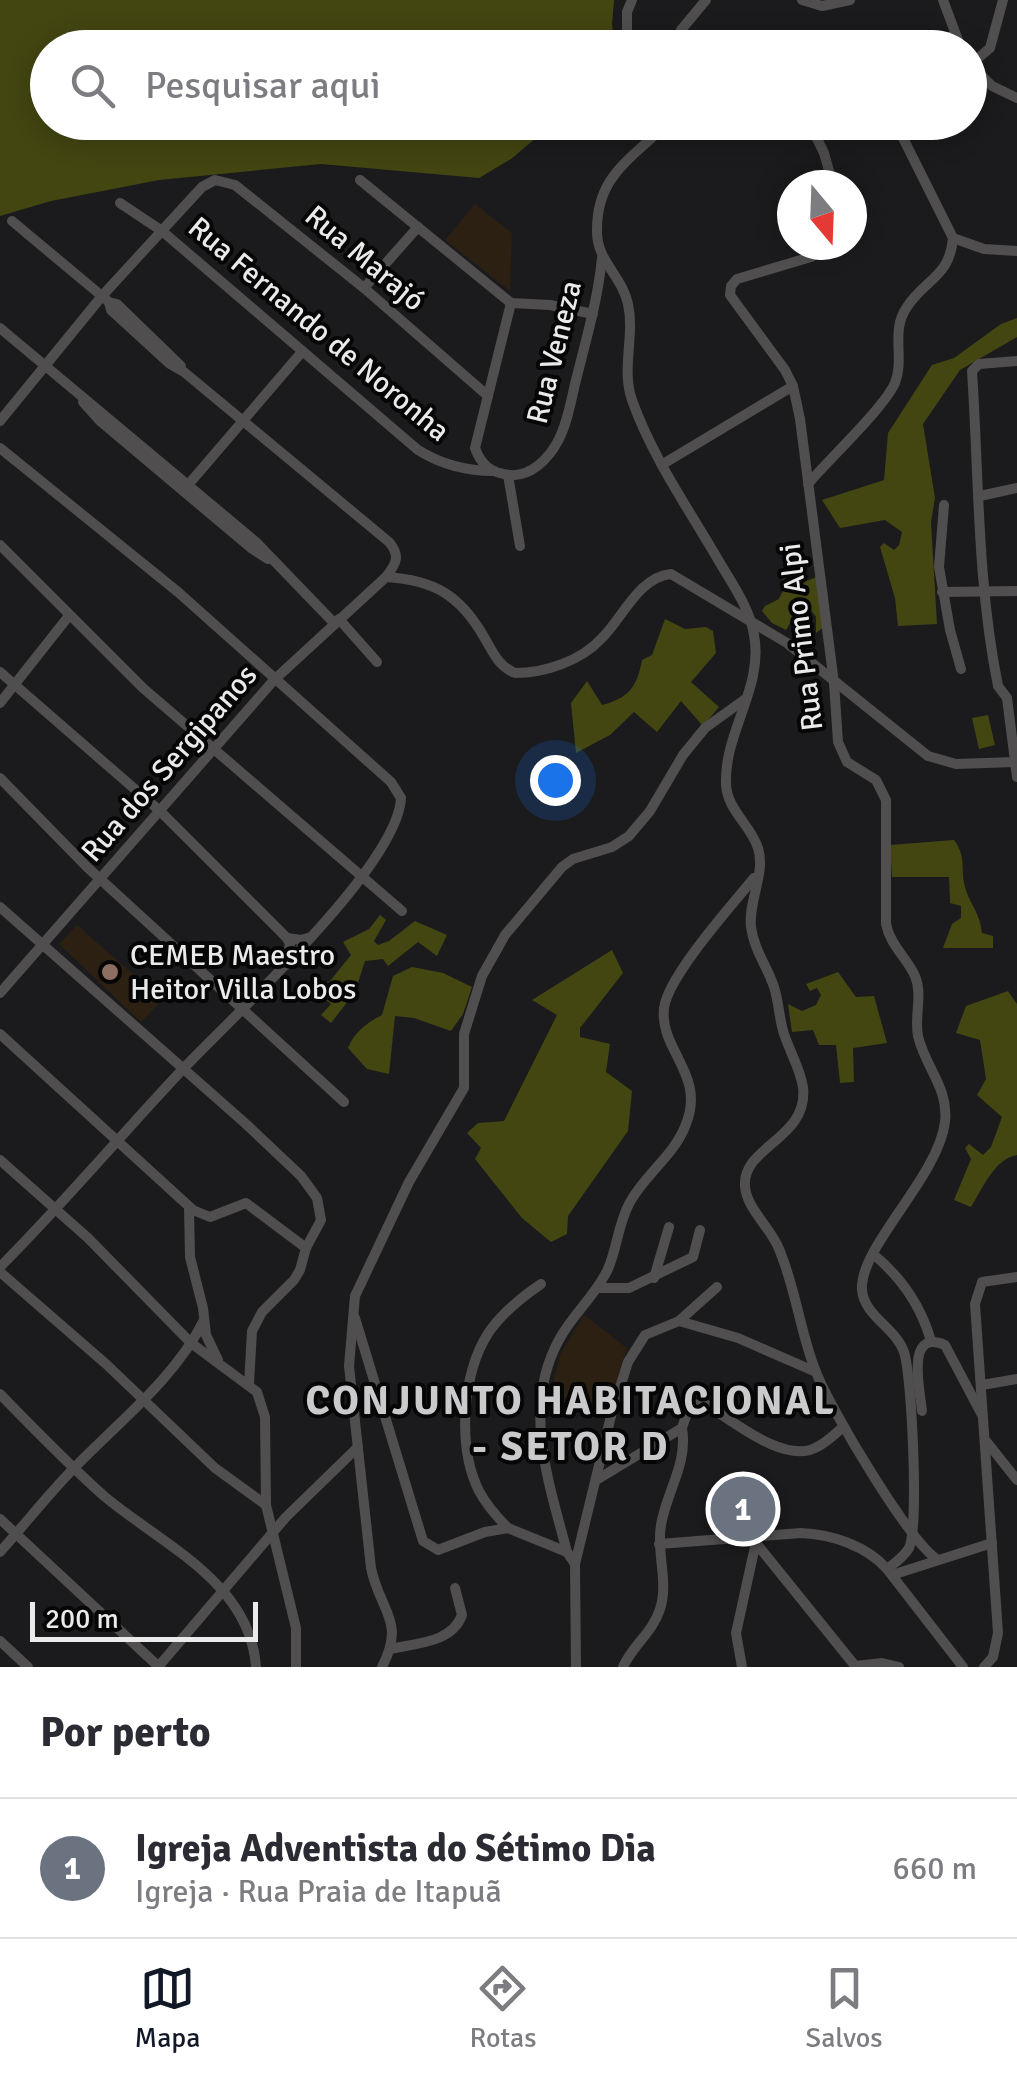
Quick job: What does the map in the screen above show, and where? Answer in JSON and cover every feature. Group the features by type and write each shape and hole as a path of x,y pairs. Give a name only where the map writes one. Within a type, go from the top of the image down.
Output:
{"street":[{"path":"627,30 632,0"},
{"path":"681,30 706,0"},
{"path":"802,0 822,6 850,0"},
{"path":"943,0 955,30"},
{"path":"987,50 1003,0"},
{"path":"987,81 1017,98"},
{"path":"647,140 621,163 604,190 597,212 597,242 628,304 630,396 663,464 750,619 755,638 752,682 729,748 726,791 757,846 753,938 773,983 785,1038 801,1078 803,1100 794,1125 757,1159 744,1183 748,1198 772,1233 784,1261 816,1372 843,1427 913,1534 938,1560"},
{"path":"818,140 829,170"},
{"path":"808,484 894,384 900,318 939,276 952,254 953,238 904,140"},
{"name":"Rua Marajó","path":"162,231 202,187 215,180 235,185 364,288 488,396"},
{"path":"360,180 511,303 550,305 593,314"},
{"name":"Rua Fernando de Noronha","path":"120,203 162,231 418,450 434,460 472,471 494,471"},
{"path":"12,221 105,299 117,304 175,358 184,372 389,542 397,559 386,577 428,583 458,602 473,618 497,661 515,674 568,662 586,652 661,574 683,578 788,642 928,756 956,764 1015,762"},
{"path":"364,288 418,227"},
{"path":"0,421 162,231"},
{"path":"953,238 984,249 1017,251"},
{"name":"Rua Veneza","path":"508,475 529,471 558,441 593,314 602,258"},
{"name":"Rua Primo Alpi","path":"799,260 737,278 731,286 734,304 780,361 793,386 842,754 847,762 876,780 886,800 886,924 892,942 917,981 918,1036 945,1101 945,1125 938,1151 864,1274 864,1299 904,1351 914,1476 913,1534"},
{"name":"Rua Veneza","path":"494,471 483,465 475,448 511,303"},
{"path":"0,328 281,566 377,662"},
{"path":"188,485 300,353"},
{"path":"1017,363 979,364 972,371 982,592 998,686 1012,697 1017,777"},
{"path":"663,464 793,386"},
{"path":"80,397 100,422 251,548 281,566"},
{"path":"0,448 178,592 391,782 401,798 396,817 362,877 312,936 0,1269 215,1468 266,1506"},
{"path":"494,471 508,475 520,546"},
{"path":"980,496 1017,488"},
{"path":"944,505 939,567 962,669"},
{"path":"0,545 143,688 402,911"},
{"name":"Rua dos Sergipanos","path":"0,993 274,680 386,577"},
{"path":"942,592 1017,591"},
{"path":"0,703 68,617"},
{"path":"0,672 160,811 287,938 290,944 286,965"},
{"path":"382,1667 393,1629 370,1568 350,1366 353,1312 360,1281 464,1088 465,1026 495,950 566,863 612,848 629,836 705,728 745,699"},
{"path":"0,778 101,879 344,1102"},
{"path":"576,1564 567,1552 542,1453 538,1418 543,1389 558,1340 597,1288 613,1256 629,1204 682,1134 690,1114 688,1076 665,1020 671,986 758,874"},
{"path":"735,902 752,908"},
{"path":"0,907 301,1176 317,1198 322,1212 318,1228 294,1280 256,1321 250,1344 249,1384"},
{"path":"287,938 302,940 312,936"},
{"path":"0,1034 188,1207 210,1217 246,1203 306,1248"},
{"path":"0,1160 57,1210 191,1343 249,1384 260,1399 266,1417 266,1506 296,1628 296,1667"},
{"path":"188,1207 190,1257 209,1343 220,1364"},
{"path":"654,1278 669,1227"},
{"path":"597,1288 629,1288 694,1257 700,1230"},
{"path":"873,1254 912,1297 931,1341"},
{"path":"984,1667 993,1657 998,1634 974,1304 982,1282 1017,1277"},
{"path":"541,1284 492,1328 477,1356 467,1430 473,1475 489,1508 508,1528 567,1552"},
{"path":"576,1667 576,1564 611,1416 632,1352 646,1335 679,1321 716,1287"},
{"path":"353,1312 422,1541 438,1550 485,1532 508,1528"},
{"path":"0,1552 74,1468 143,1400 191,1343 204,1320"},
{"path":"679,1321 738,1338 816,1372"},
{"path":"922,1412 918,1354 919,1348 931,1341 945,1345 983,1416"},
{"path":"982,1385 1017,1379"},
{"path":"0,1394 74,1468 124,1512 162,1537 222,1591 244,1620 256,1667"},
{"path":"623,1667 643,1641 662,1603 659,1544 662,1522 682,1463 682,1428 688,1410 707,1404 762,1439 794,1452 816,1448 843,1427"},
{"path":"598,1479 682,1428"},
{"path":"986,1440 1017,1480"},
{"path":"0,1518 158,1667 272,1534 358,1447"},
{"path":"659,1544 818,1534 864,1550 877,1557 963,1667"},
{"path":"889,1572 913,1534"},
{"path":"756,1539 855,1667 899,1667"},
{"path":"742,1667 736,1632 756,1539"},
{"path":"889,1572 992,1543"},
{"path":"390,1650 455,1630 462,1615 454,1588"},
{"path":"0,1641 28,1667"}],"shaded area":[{"path":"0,0 614,0 613,30 30,30 30,140 534,140 479,178 321,164 159,180 51,201 0,216"},
{"path":"475,204 512,233 510,291 445,240"},
{"path":"1017,318 1017,337 960,370 923,424 935,498 931,522 937,624 898,626 895,598 880,547 884,543 894,550 902,532 885,520 840,528 822,500 884,480 888,433 932,365 954,358 1001,324"},
{"path":"787,568 806,581 817,577 825,626 816,633 816,617 809,607 797,611 786,630 772,623 762,611 779,599 786,584 777,572"},
{"path":"665,619 685,629 706,627 713,631 716,653 691,682 719,707 703,726 681,701 657,732 634,712 610,735 576,753 571,703 587,681 602,705 625,695 634,684 642,660 652,655"},
{"path":"988,715 995,745 979,749 972,718"},
{"path":"954,840 962,858 967,893 982,933 993,936 993,948 943,948 952,924 961,918 961,906 950,903 949,877 892,877 890,845"},
{"path":"380,915 386,920 374,941 378,945 415,921 447,935 437,956 418,942 388,966 383,959 365,961 355,992 331,1023 321,1015 331,1004 321,996 309,999 310,991 330,981 351,955 343,942 369,929"},
{"name":"CEMEB Maestro Heitor Villa Lobos","path":"77,925 162,1000 141,1022 59,944"},
{"path":"612,950 623,973 580,1028 580,1037 610,1044 606,1072 632,1091 628,1131 568,1216 567,1234 551,1242 522,1218 475,1159 481,1148 467,1133 478,1123 504,1121 557,1015 532,1000"},
{"path":"412,967 443,973 472,987 463,1014 451,1031 395,1016 389,1074 367,1069 348,1048 362,1028 382,1015 393,976"},
{"path":"838,972 856,997 874,996 887,1043 853,1048 854,1082 840,1083 836,1045 819,1045 813,1030 792,1032 788,1004 802,1011 816,1005 821,995 817,988 810,991 806,984"},
{"path":"1008,991 1017,1004 1017,1155 996,1168 971,1207 954,1200 971,1159 965,1148 969,1144 983,1155 991,1147 1002,1117 977,1095 986,1079 980,1040 956,1033 966,1006"},
{"path":"584,1315 627,1348 609,1407 575,1405 574,1398 549,1397 561,1353"}],"place":[{"name":"CEMEB Maestro Heitor Villa Lobos","path":"110,972"},
{"name":"Igreja Adventista do Sétimo Dia","path":"743,1509"}],"district":[{"name":"CONJUNTO HABITACIONAL - SETOR D","path":"571,1423"}]}
